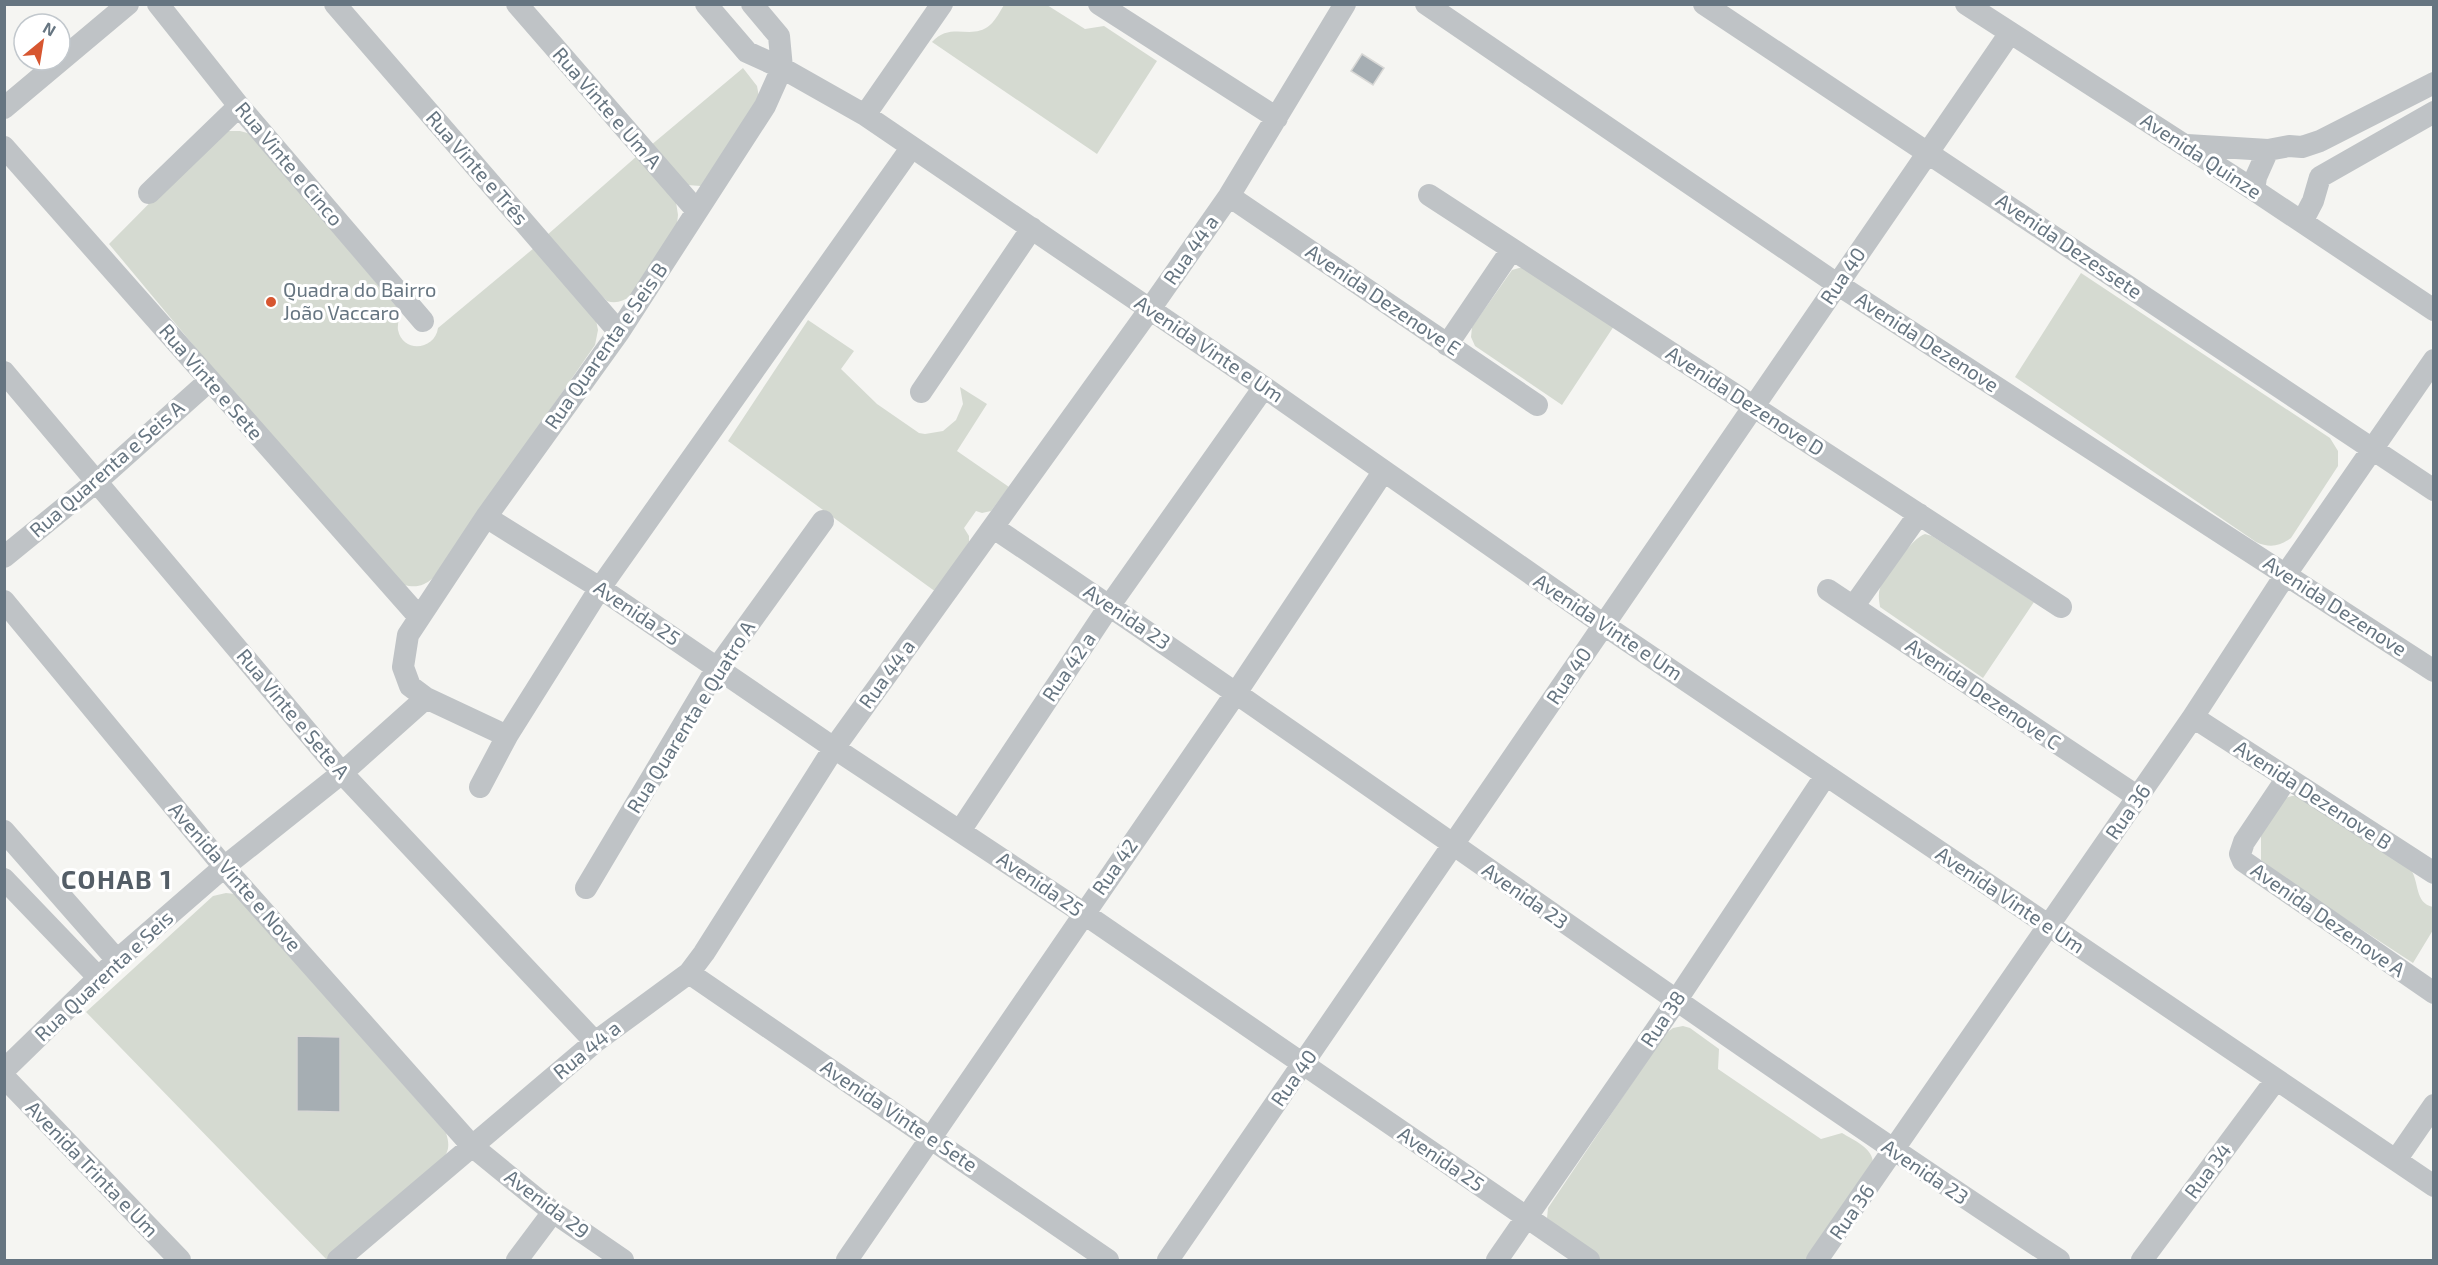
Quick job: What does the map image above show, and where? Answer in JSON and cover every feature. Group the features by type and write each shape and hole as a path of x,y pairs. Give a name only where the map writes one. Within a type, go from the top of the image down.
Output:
{"street":[{"path":"4,108 128,4"},
{"name":"Rua Vinte e Cinco","path":"158,4 239,106 423,321"},
{"name":"Rua Vinte e Três","path":"335,4 620,332"},
{"name":"Rua Vinte e Um A","path":"517,4 698,211"},
{"name":"Avenida Vinte e Um","path":"706,4 747,52 782,68 866,115 911,148 1264,387 1604,625 2433,1186"},
{"path":"752,4 779,36"},
{"path":"777,4 782,68"},
{"path":"866,115 942,4"},
{"path":"1099,4 1277,118"},
{"name":"Rua 44 a","path":"339,1260 595,1042 689,973 834,748 994,528 1229,196 1345,4"},
{"name":"Avenida Dezenove","path":"1426,4 1838,284 2433,671"},
{"name":"Avenida Dezessete","path":"1704,4 2433,490"},
{"name":"Avenida Quinze","path":"1966,4 2254,190 2433,310"},
{"name":"Rua 40","path":"1168,1260 2010,33"},
{"name":"Rua Quarenta e Seis B","path":"507,736 426,698 410,686 405,678 403,656 408,635 486,517 620,332 765,106 782,68"},
{"path":"2183,145 2268,150 2289,146 2302,147 2320,141 2433,83"},
{"path":"149,193 239,106"},
{"path":"2320,177 2433,112"},
{"name":"Rua Vinte e Sete","path":"4,147 418,617"},
{"path":"2302,147 2314,158 2320,177 2313,201 2302,222"},
{"path":"480,787 507,736 600,588 911,148"},
{"path":"2254,190 2256,177 2268,150"},
{"name":"Avenida Dezenove D","path":"1429,195 2061,607"},
{"name":"Avenida Dezenove E","path":"1229,196 1537,405"},
{"path":"921,392 1032,228"},
{"path":"1447,345 1512,249"},
{"name":"Rua 36","path":"1818,1260 2193,717 2286,574 2433,360"},
{"name":"Rua Vinte e Sete A","path":"4,372 342,773 595,1042"},
{"name":"Rua Quarenta e Seis A","path":"4,557 96,482 209,381"},
{"name":"Rua 42 a","path":"960,831 1110,605 1264,387"},
{"name":"Rua 42","path":"846,1260 1236,693 1383,472"},
{"path":"1852,608 1919,514"},
{"name":"Avenida 25","path":"486,517 600,588 834,748 1083,913 1589,1260"},
{"name":"Rua Quarenta e Quatro A","path":"586,888 717,668 823,520"},
{"name":"Avenida 23","path":"994,528 1110,605 1894,1152 2059,1260"},
{"name":"Avenida Dezenove C","path":"1827,590 2138,797"},
{"name":"Avenida Vinte e Nove","path":"4,601 224,867 472,1146"},
{"name":"Rua Quarenta e Seis","path":"4,1070 117,960 224,867 342,773 426,698"},
{"name":"Avenida Dezenove B","path":"2193,717 2433,873"},
{"name":"Rua 38","path":"1497,1260 1676,1000 1826,774"},
{"name":"Avenida Dezenove A","path":"2287,778 2244,842 2240,854 2243,861 2433,993"},
{"path":"4,831 117,960"},
{"path":"4,879 98,977"},
{"name":"Avenida Vinte e Sete","path":"689,973 1108,1260"},
{"name":"Avenida Trinta e Um","path":"4,1077 180,1260"},
{"name":"Rua 34","path":"2142,1260 2275,1081"},
{"path":"2396,1161 2433,1105"},
{"name":"Avenida 29","path":"472,1146 553,1212 622,1260"},
{"path":"517,1260 553,1212"}],"shaded area":[{"path":"1004,5 1047,5 1085,29 1104,26 1157,61 1097,154 932,42 947,33 983,29 992,23"},
{"path":"743,68 757,86 759,97 701,186 687,185 650,146"},
{"path":"228,131 251,134 400,311 398,330 406,343 419,346 431,341 438,328 534,248 596,320 598,330 595,345 433,578 423,585 404,585 315,491 109,244 213,139"},
{"path":"637,156 676,202 677,224 631,296 619,302 610,302 546,236"},
{"path":"1525,268 1614,326 1562,405 1475,346 1471,337 1472,327 1512,270"},
{"path":"2081,273 2330,438 2338,451 2338,466 2291,538 2274,546 2256,542 2015,377"},
{"path":"808,320 854,351 841,369 877,404 919,433 943,431 956,420 963,404 960,387 987,404 957,451 1009,487 991,511 982,513 976,511 964,528 969,536 969,542 936,592 728,441"},
{"path":"1925,534 1932,536 2034,602 1983,678 1880,607 1879,590 1887,575 1907,549"},
{"path":"2299,796 2410,868 2420,897 2427,905 2433,907 2433,930 2413,963 2275,873 2261,860 2261,835 2285,798"},
{"path":"226,893 235,894 446,1133 447,1151 441,1161 327,1260 86,1012 213,896"},
{"path":"1683,1026 1690,1028 1719,1049 1718,1069 1821,1139 1842,1133 1862,1145 1870,1153 1873,1163 1808,1260 1600,1260 1547,1218 1548,1208 1665,1034 1673,1028"}],"building":[{"path":"1362,54 1384,68 1373,85 1351,71"},
{"path":"297,1036 340,1037 340,1112 297,1111"}],"place":[{"name":"Quadra do Bairro João Vaccaro","path":"271,302"}],"district":[{"name":"COHAB 1","path":"117,880"}]}
